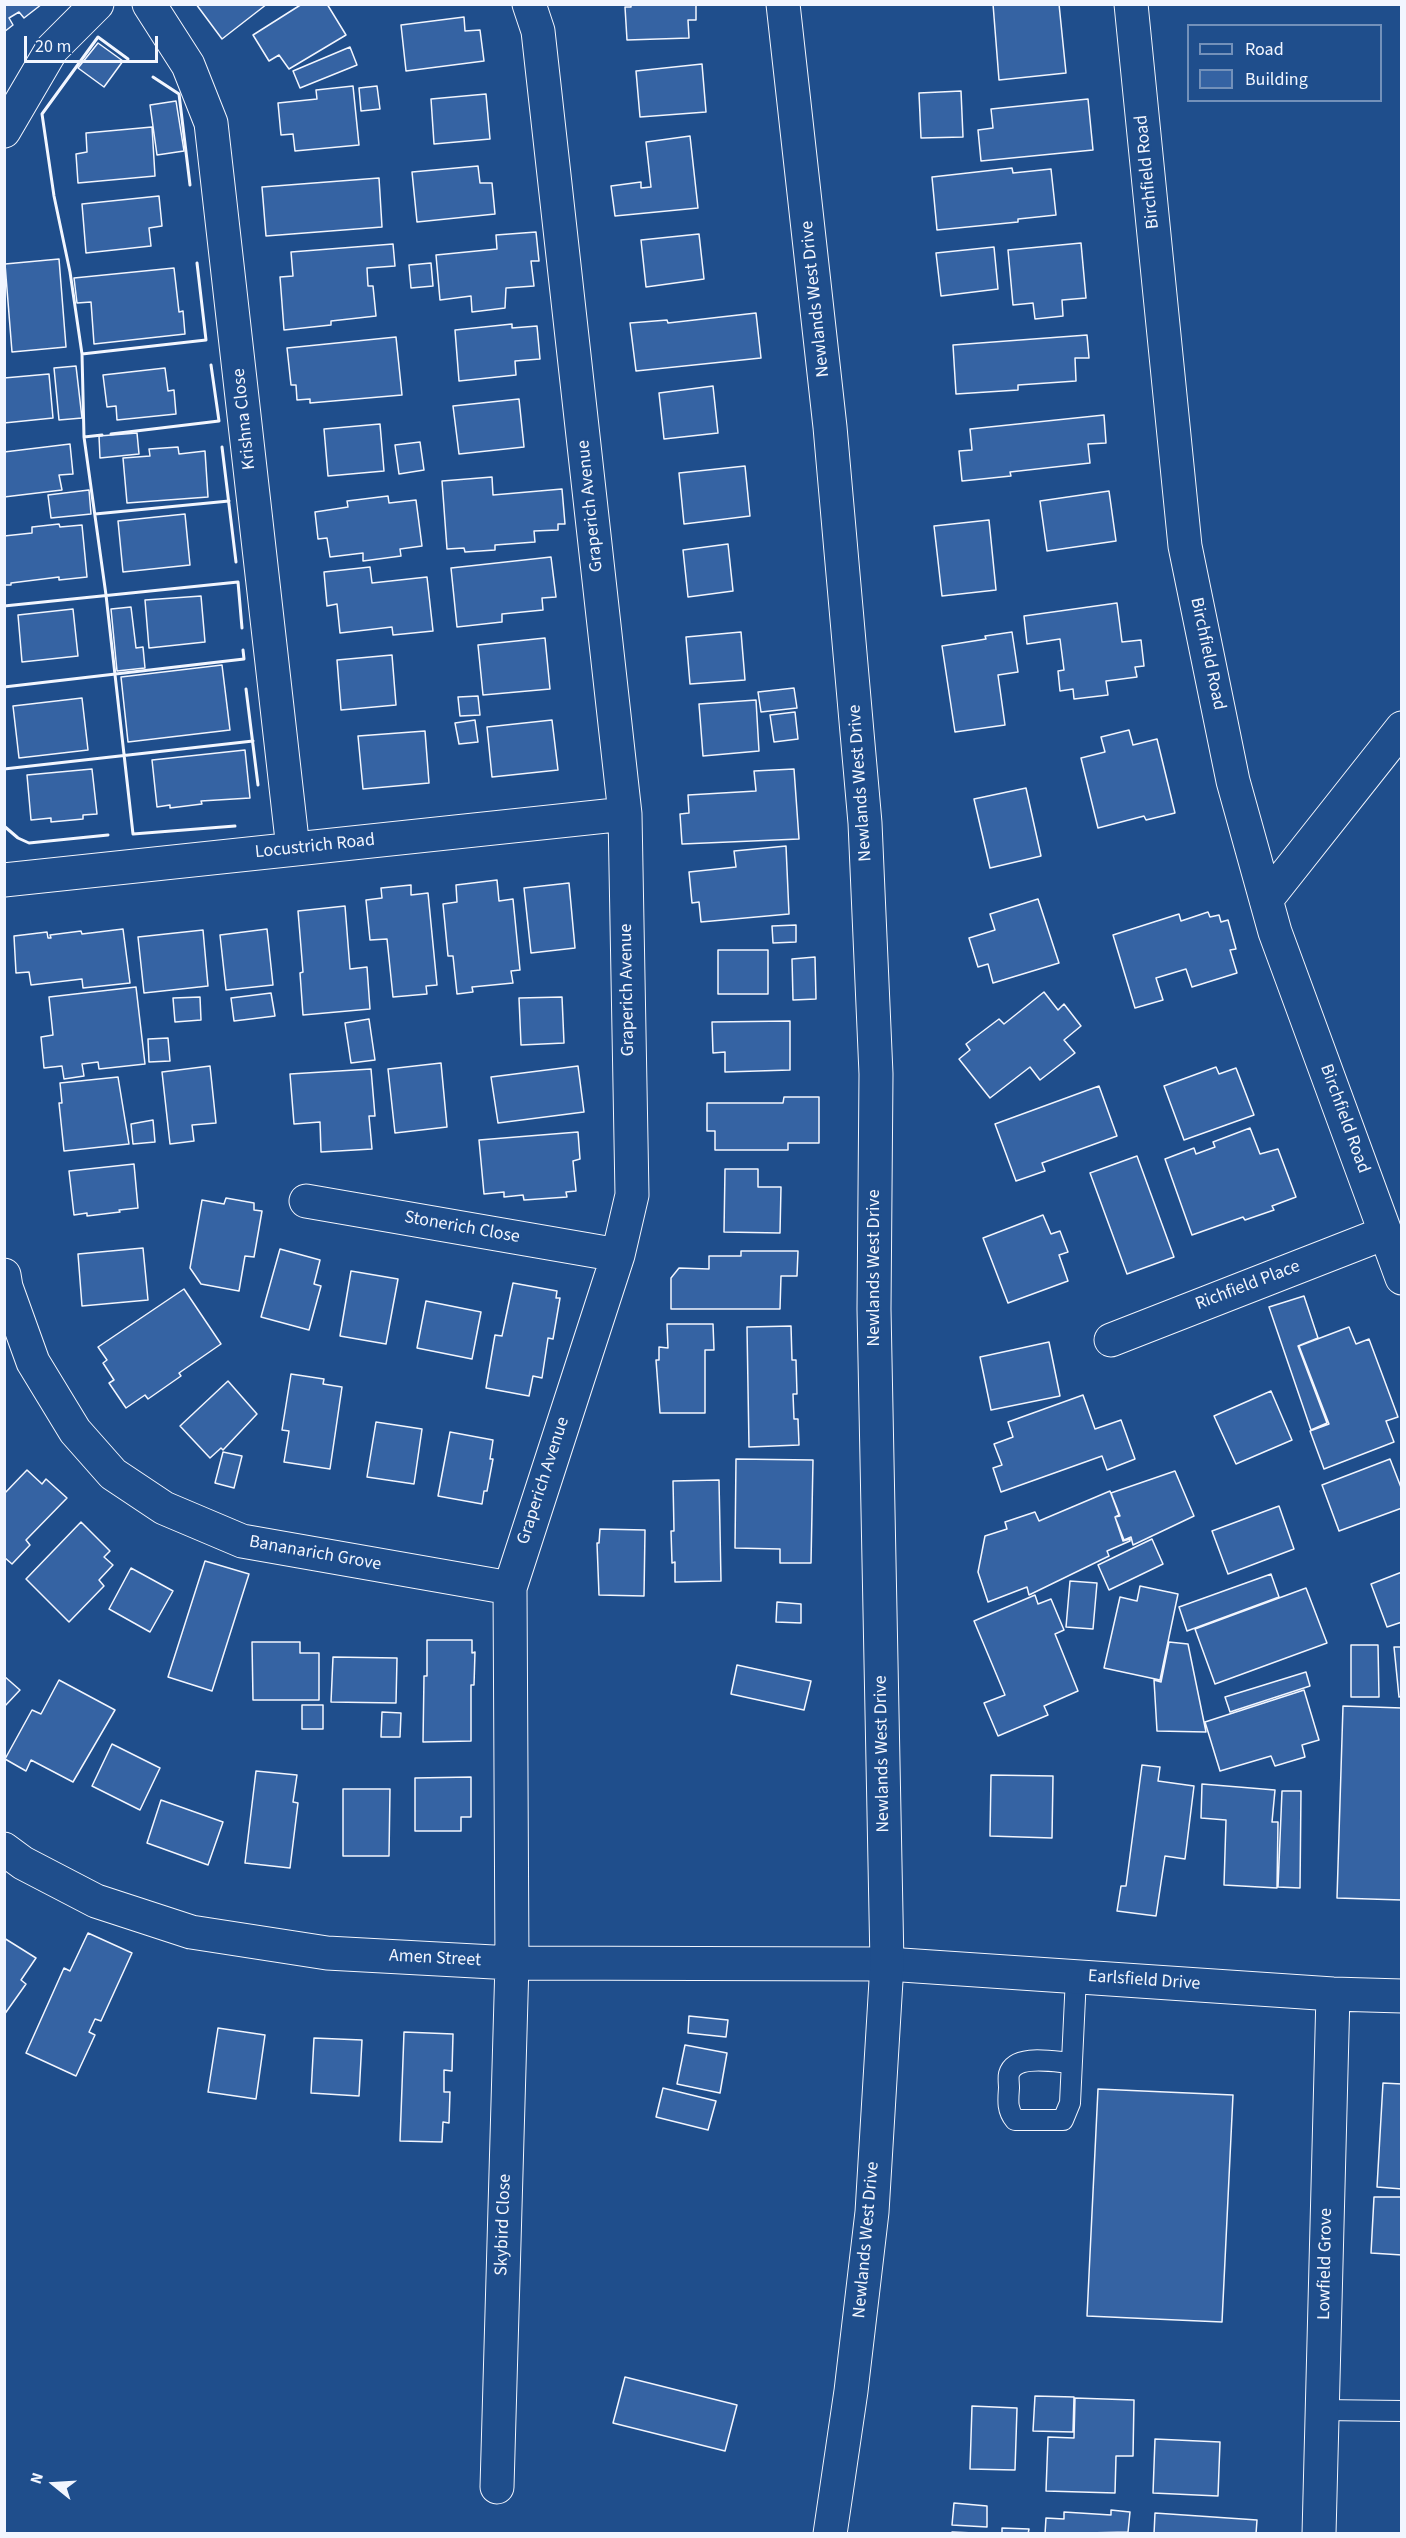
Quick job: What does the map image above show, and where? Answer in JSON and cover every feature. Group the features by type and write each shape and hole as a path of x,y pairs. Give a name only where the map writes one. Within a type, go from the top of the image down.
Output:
{"street":[{"path":"4,131 52,49 97,4"},
{"name":"Krishna Close","path":"149,4 188,65 211,123 293,849"},
{"name":"Graperich Avenue","path":"512,1963 510,1588 618,1254 632,1195 625,814 538,31 529,4"},
{"name":"Newlands West Drive","path":"783,4 830,427 865,823 876,1074 874,1309 887,1964 872,2212 852,2391 830,2534"},
{"name":"Birchfield Road","path":"1131,4 1185,546 1233,781 1275,932 1401,1278"},
{"path":"1266,900 1401,728"},
{"name":"Locustrich Road","path":"4,880 625,814"},
{"name":"Stonerich Close","path":"306,1201 618,1254"},
{"name":"Richfield Place","path":"1111,1340 1385,1233"},
{"name":"Bananarich Grove","path":"4,1275 6,1287 33,1362 75,1431 113,1474 164,1508 242,1541 510,1588"},
{"name":"Amen Street","path":"4,1849 23,1863 96,1901 191,1932 327,1953 512,1963 887,1964"},
{"name":"Skybird Close","path":"497,2487 512,1963"},
{"name":"Earlsfield Drive","path":"887,1964 1333,1994 1401,1996"},
{"name":"Lowfield Grove","path":"1319,2534 1333,1994"}],"lane":[{"path":"1071,2063 1076,1977"},
{"path":"1322,2410 1401,2411"}],"building":[{"path":"4,4 42,4 24,18 19,12 9,18 13,25 4,32"},
{"path":"196,4 267,4 222,39"},
{"path":"302,4 327,4 346,35 289,69 279,55 269,61 253,35"},
{"path":"631,4 696,4 696,20 688,20 689,38 627,40 625,7 631,7"},
{"path":"993,4 1059,4 1066,73 999,80"},
{"path":"464,17 465,31 480,30 484,61 406,71 401,25"},
{"path":"98,43 123,61 104,87 78,68"},
{"path":"350,47 357,65 300,88 293,71"},
{"path":"702,64 706,112 640,117 636,71"},
{"path":"353,86 359,145 295,151 293,134 281,135 278,103 317,99 316,90"},
{"path":"377,86 380,109 361,111 359,88"},
{"path":"961,91 963,137 921,138 919,93"},
{"path":"486,94 490,139 434,144 431,99"},
{"path":"1088,99 1093,150 981,161 978,130 993,128 991,109"},
{"path":"176,101 184,151 157,155 150,105"},
{"path":"152,127 155,176 78,183 76,154 87,152 86,133"},
{"path":"690,136 698,208 615,216 611,186 641,182 641,188 651,187 646,142"},
{"path":"478,166 480,183 492,183 495,214 417,222 412,172"},
{"path":"1012,168 1013,173 1051,169 1056,215 1018,219 1018,222 937,230 932,177"},
{"path":"379,178 382,227 266,236 262,187"},
{"path":"159,196 162,226 149,228 151,246 86,253 82,204"},
{"path":"536,232 539,261 531,261 534,286 506,288 505,308 472,312 471,296 440,300 436,255 497,249 496,235"},
{"path":"699,234 704,279 646,287 641,240"},
{"path":"1081,243 1086,298 1062,300 1063,316 1035,319 1033,303 1013,305 1008,250"},
{"path":"393,244 395,266 367,268 368,286 373,286 376,316 331,321 331,325 284,330 280,277 293,276 291,252"},
{"path":"994,247 998,289 941,296 936,253"},
{"path":"59,259 66,347 12,352 5,264"},
{"path":"431,263 433,286 411,288 409,265"},
{"path":"174,268 179,312 183,311 185,334 94,344 91,302 77,303 74,278"},
{"path":"756,313 761,358 636,371 630,323 667,320 668,323"},
{"path":"512,324 512,328 537,326 540,359 515,361 516,375 459,381 455,330"},
{"path":"1087,335 1089,358 1075,358 1076,381 1018,385 1018,390 956,394 953,345"},
{"path":"396,337 402,395 310,403 310,399 297,400 296,385 291,385 287,348"},
{"path":"76,366 82,418 59,420 54,368"},
{"path":"165,368 168,391 174,390 176,414 117,420 116,406 107,407 103,375"},
{"path":"49,374 53,418 4,423 4,378"},
{"path":"713,386 718,433 664,439 659,393"},
{"path":"519,399 524,447 459,454 453,406"},
{"path":"1104,415 1106,443 1088,444 1090,463 1010,472 1011,476 962,481 959,451 972,450 970,429"},
{"path":"380,424 384,471 328,476 324,429"},
{"path":"137,433 139,454 100,458 99,436"},
{"path":"420,442 424,470 399,474 395,445"},
{"path":"70,444 73,474 59,475 62,490 4,497 4,452"},
{"path":"178,447 179,454 205,451 208,497 127,503 123,458 150,456 149,449"},
{"path":"745,466 750,516 684,524 679,473"},
{"path":"492,477 493,495 562,489 565,524 558,524 558,530 534,531 535,542 495,545 495,550 465,552 464,548 447,549 442,481"},
{"path":"89,490 91,514 51,518 48,495"},
{"path":"1109,491 1116,541 1047,551 1040,501"},
{"path":"388,496 389,503 416,500 422,546 400,549 401,556 363,561 363,553 330,557 327,538 318,539 315,512 348,507 347,501"},
{"path":"185,514 190,565 123,572 118,521"},
{"path":"989,520 996,590 942,596 934,526"},
{"path":"59,524 60,527 82,525 87,577 59,580 59,577 4,585 4,536 32,533 32,527"},
{"path":"728,544 733,591 688,597 683,550"},
{"path":"551,557 556,597 542,598 543,610 502,614 502,622 457,627 451,568"},
{"path":"370,567 372,583 427,577 433,631 393,635 392,627 340,633 337,604 327,606 324,572"},
{"path":"201,596 205,642 149,648 145,600"},
{"path":"1117,603 1122,642 1141,640 1144,666 1135,667 1137,677 1106,681 1108,695 1074,699 1073,689 1060,691 1058,671 1064,670 1060,639 1027,644 1024,616"},
{"path":"131,607 136,648 143,647 145,668 117,671 111,609"},
{"path":"73,609 78,656 22,662 18,615"},
{"path":"741,632 745,680 690,684 686,637"},
{"path":"1012,632 1018,672 998,675 1005,725 955,732 942,646"},
{"path":"545,638 550,689 483,695 478,645"},
{"path":"392,655 396,705 341,710 337,660"},
{"path":"222,665 230,730 128,742 121,677"},
{"path":"794,688 797,708 761,712 758,692"},
{"path":"478,696 480,715 460,716 458,697"},
{"path":"82,698 88,750 19,758 13,706"},
{"path":"756,700 759,751 703,756 699,704"},
{"path":"795,712 798,739 774,742 770,715"},
{"path":"475,720 478,742 459,744 455,723"},
{"path":"552,720 558,770 492,777 487,727"},
{"path":"1129,730 1133,745 1157,739 1175,813 1146,820 1144,816 1098,828 1081,758 1105,752 1101,737"},
{"path":"425,731 429,783 363,789 358,736"},
{"path":"245,750 250,798 201,801 202,804 170,808 170,805 157,807 152,760"},
{"path":"92,769 97,814 83,815 83,819 51,822 51,818 31,820 27,775"},
{"path":"794,769 799,839 682,844 680,814 689,813 688,795 756,791 754,771"},
{"path":"1026,788 1041,856 990,868 974,799"},
{"path":"786,846 789,914 701,922 699,902 692,903 689,872 736,867 734,851"},
{"path":"497,880 499,901 513,899 520,970 511,971 513,983 472,987 473,992 457,994 453,956 448,956 443,904 457,902 456,885"},
{"path":"569,883 575,948 531,953 524,888"},
{"path":"411,885 411,895 428,893 437,985 426,986 427,994 393,997 387,939 370,940 366,900 382,898 381,888"},
{"path":"1038,899 1059,963 993,983 988,964 978,967 969,938 995,930 990,914"},
{"path":"345,906 350,969 367,967 370,1009 303,1015 300,973 303,972 298,911"},
{"path":"1208,912 1210,917 1219,915 1221,922 1228,920 1236,949 1230,950 1237,973 1192,987 1186,969 1156,978 1163,1000 1135,1008 1113,935 1179,914 1181,921"},
{"path":"796,925 796,942 773,943 772,926"},
{"path":"123,929 130,983 83,988 82,979 31,985 29,972 16,973 14,936 47,932 48,938 51,938 50,935 81,931 82,934"},
{"path":"267,929 273,985 226,990 220,935"},
{"path":"203,930 208,986 144,993 138,937"},
{"path":"718,950 768,950 768,994 718,994"},
{"path":"815,957 816,999 793,1000 792,959"},
{"path":"136,987 145,1064 99,1069 98,1062 82,1064 84,1076 64,1079 62,1066 44,1068 41,1037 53,1035 49,997"},
{"path":"1044,992 1058,1010 1064,1004 1081,1026 1064,1040 1075,1053 1040,1080 1030,1067 990,1098 959,1059 970,1050 966,1044 999,1019 1004,1024"},
{"path":"271,993 275,1016 234,1021 231,998"},
{"path":"200,997 201,1020 175,1022 173,998"},
{"path":"562,997 564,1043 521,1045 519,998"},
{"path":"369,1019 375,1060 351,1063 345,1023"},
{"path":"790,1021 790,1070 725,1072 725,1052 713,1053 712,1022"},
{"path":"168,1038 170,1061 149,1062 148,1039"},
{"path":"441,1063 447,1127 395,1133 388,1069"},
{"path":"210,1066 216,1123 192,1125 194,1141 170,1144 162,1072"},
{"path":"578,1066 584,1112 498,1123 491,1077"},
{"path":"1216,1067 1219,1074 1236,1068 1254,1115 1184,1140 1164,1086"},
{"path":"371,1069 375,1116 369,1116 372,1149 321,1152 320,1122 294,1124 290,1074"},
{"path":"118,1077 129,1144 64,1151 59,1103 62,1103 60,1083"},
{"path":"1099,1086 1117,1136 1042,1163 1045,1171 1016,1181 995,1124"},
{"path":"784,1097 819,1097 819,1143 788,1143 788,1150 715,1150 715,1131 707,1131 707,1103 783,1103"},
{"path":"153,1120 155,1142 133,1144 131,1124"},
{"path":"1250,1128 1260,1154 1278,1149 1296,1197 1272,1206 1274,1210 1245,1220 1243,1217 1192,1235 1165,1159 1194,1148 1196,1154 1215,1147 1213,1142"},
{"path":"578,1132 580,1159 573,1161 576,1191 566,1192 567,1197 524,1200 523,1195 504,1197 504,1192 484,1194 479,1140"},
{"path":"1137,1156 1174,1257 1127,1274 1090,1173"},
{"path":"134,1164 138,1208 87,1216 87,1213 74,1215 69,1171"},
{"path":"725,1169 758,1169 758,1187 781,1187 780,1233 724,1232"},
{"path":"226,1198 254,1203 254,1210 262,1211 254,1257 245,1256 239,1291 201,1284 190,1268 202,1200 224,1204"},
{"path":"1043,1215 1051,1234 1060,1231 1068,1252 1059,1255 1068,1281 1008,1303 983,1238"},
{"path":"143,1248 148,1300 82,1306 78,1254"},
{"path":"280,1249 320,1260 314,1284 321,1286 309,1330 261,1317"},
{"path":"741,1251 798,1251 797,1276 781,1276 780,1309 671,1309 671,1278 679,1268 709,1269 709,1256 741,1256"},
{"path":"351,1271 398,1279 386,1344 340,1336"},
{"path":"513,1283 557,1291 556,1298 560,1298 553,1339 548,1338 542,1378 533,1376 529,1396 486,1388 495,1335 502,1336"},
{"path":"184,1289 221,1344 179,1373 181,1376 148,1399 145,1395 126,1408 109,1383 114,1380 103,1363 107,1360 98,1347"},
{"path":"1304,1296 1318,1338 1298,1346 1327,1423 1311,1430 1269,1307"},
{"path":"426,1301 481,1312 472,1359 417,1348"},
{"path":"667,1324 713,1324 714,1350 705,1350 705,1413 660,1413 656,1360 659,1360 659,1347 668,1348"},
{"path":"791,1326 792,1360 796,1360 797,1394 793,1394 794,1419 798,1419 799,1445 749,1447 747,1327"},
{"path":"1349,1327 1356,1344 1369,1339 1398,1417 1386,1421 1394,1442 1324,1469 1310,1431 1329,1424 1299,1346"},
{"path":"1049,1342 1060,1396 991,1410 980,1357"},
{"path":"291,1374 324,1379 323,1384 342,1387 330,1469 284,1462 289,1431 282,1430"},
{"path":"228,1381 257,1414 223,1450 221,1448 210,1458 180,1426"},
{"path":"1271,1391 1292,1440 1236,1464 1214,1416"},
{"path":"1083,1395 1095,1429 1121,1420 1135,1459 1107,1470 1102,1456 1001,1492 993,1468 1002,1465 994,1444 1013,1437 1008,1422"},
{"path":"376,1422 422,1429 414,1484 367,1477"},
{"path":"450,1432 493,1440 490,1459 493,1459 482,1504 438,1496"},
{"path":"223,1452 242,1456 234,1488 215,1483"},
{"path":"736,1459 813,1460 811,1563 780,1563 780,1549 735,1548"},
{"path":"1390,1459 1402,1490 1402,1508 1339,1531 1322,1485"},
{"path":"27,1470 42,1484 46,1479 67,1498 26,1540 30,1545 12,1564 4,1557 4,1494"},
{"path":"1175,1471 1194,1516 1133,1545 1131,1537 1124,1540 1115,1517 1120,1516 1111,1493"},
{"path":"719,1480 721,1581 675,1582 671,1531 674,1531 673,1481"},
{"path":"1110,1491 1119,1515 1115,1517 1123,1541 1130,1539 1130,1541 1107,1551 1109,1556 1029,1595 1027,1587 988,1602 978,1572 985,1536 1007,1529 1005,1522 1035,1512 1039,1521"},
{"path":"1279,1506 1294,1549 1228,1574 1212,1531"},
{"path":"81,1522 110,1551 104,1557 113,1565 99,1580 104,1586 69,1622 26,1579"},
{"path":"600,1529 645,1530 644,1596 599,1595 597,1543 599,1543"},
{"path":"1152,1539 1163,1564 1109,1590 1098,1565"},
{"path":"205,1561 249,1574 212,1691 168,1677"},
{"path":"131,1568 173,1591 150,1632 109,1609"},
{"path":"1402,1572 1402,1622 1387,1627 1371,1584"},
{"path":"1271,1574 1279,1597 1187,1631 1179,1607"},
{"path":"1070,1581 1097,1583 1093,1629 1066,1627"},
{"path":"1140,1586 1178,1594 1160,1680 1104,1668 1120,1597 1137,1601"},
{"path":"1306,1588 1327,1643 1215,1684 1195,1629"},
{"path":"1035,1595 1038,1604 1051,1599 1064,1630 1055,1634 1078,1691 1044,1706 1048,1715 998,1736 984,1703 1005,1695 974,1621"},
{"path":"777,1602 801,1604 801,1623 776,1622"},
{"path":"427,1640 472,1640 472,1653 475,1652 474,1685 471,1685 471,1741 423,1742"},
{"path":"252,1642 300,1642 300,1653 319,1653 319,1700 253,1700"},
{"path":"1169,1642 1188,1644 1206,1732 1157,1731 1154,1680 1161,1682"},
{"path":"1351,1645 1378,1645 1379,1697 1351,1697"},
{"path":"1394,1647 1402,1647 1402,1696 1399,1697"},
{"path":"333,1657 397,1658 396,1703 331,1702"},
{"path":"737,1665 811,1681 804,1710 731,1694"},
{"path":"1306,1672 1310,1686 1230,1712 1225,1697"},
{"path":"4,1676 20,1690 4,1707"},
{"path":"59,1680 115,1710 73,1782 31,1760 26,1771 5,1759 32,1710 41,1714"},
{"path":"1304,1690 1319,1740 1302,1745 1305,1757 1275,1766 1271,1756 1220,1771 1205,1722"},
{"path":"302,1705 323,1705 323,1729 302,1729"},
{"path":"1343,1706 1402,1708 1402,1900 1337,1898"},
{"path":"382,1712 401,1713 400,1737 381,1737"},
{"path":"112,1744 160,1768 140,1810 92,1786"},
{"path":"1142,1765 1160,1767 1158,1781 1194,1786 1185,1859 1165,1856 1156,1916 1117,1911 1121,1886 1126,1886"},
{"path":"256,1771 297,1775 293,1802 298,1803 290,1868 245,1863"},
{"path":"991,1775 1053,1776 1052,1838 990,1836"},
{"path":"471,1777 471,1817 461,1817 461,1831 415,1831 415,1778"},
{"path":"1202,1784 1275,1790 1272,1822 1278,1822 1277,1888 1224,1885 1226,1820 1201,1818"},
{"path":"343,1789 390,1789 389,1856 343,1856"},
{"path":"1282,1791 1301,1791 1300,1888 1278,1887"},
{"path":"161,1800 223,1822 208,1865 147,1843"},
{"path":"88,1933 132,1953 101,2021 95,2019 89,2032 95,2035 76,2076 26,2053 64,1968 70,1971"},
{"path":"4,1938 36,1958 21,1980 26,1984 4,2015"},
{"path":"689,2016 728,2020 726,2037 688,2033"},
{"path":"218,2028 265,2035 256,2099 208,2092"},
{"path":"404,2032 453,2034 452,2071 444,2070 444,2092 450,2092 449,2123 443,2122 442,2142 400,2141"},
{"path":"314,2038 362,2040 359,2096 311,2093"},
{"path":"685,2045 727,2053 720,2093 677,2084"},
{"path":"1383,2083 1402,2084 1402,2189 1377,2187"},
{"path":"663,2088 716,2101 708,2130 656,2117"},
{"path":"1098,2089 1233,2095 1222,2322 1087,2316"},
{"path":"1374,2197 1402,2197 1402,2255 1371,2253"},
{"path":"625,2377 737,2405 725,2451 613,2423"},
{"path":"1035,2396 1074,2397 1073,2432 1033,2431"},
{"path":"1075,2398 1134,2400 1133,2456 1116,2456 1115,2493 1046,2491 1048,2437 1074,2438"},
{"path":"972,2406 1017,2408 1015,2470 970,2469"},
{"path":"1155,2439 1220,2442 1218,2496 1153,2493"},
{"path":"954,2503 987,2506 987,2527 952,2525"},
{"path":"1111,2510 1130,2512 1128,2532 1045,2534 1046,2518 1064,2519 1064,2512 1111,2515"},
{"path":"1155,2513 1257,2520 1256,2534 1154,2534"},
{"path":"1002,2528 1029,2529 1028,2534 1002,2534"},
{"path":"952,2532 996,2534 952,2534"}],"wall":[{"path":"128,59 98,37 42,114 82,354 84,437 106,595 133,834 235,826"},
{"path":"153,77 179,94 190,185"},
{"path":"82,354 206,340 197,263"},
{"path":"111,434 219,421 211,365"},
{"path":"84,437 102,435"},
{"path":"222,447 236,562"},
{"path":"95,514 229,501"},
{"path":"4,606 238,582 242,628"},
{"path":"4,687 244,659 243,650"},
{"path":"246,689 258,785"},
{"path":"4,769 253,741"},
{"path":"4,826 18,838 29,843 108,835"}]}
